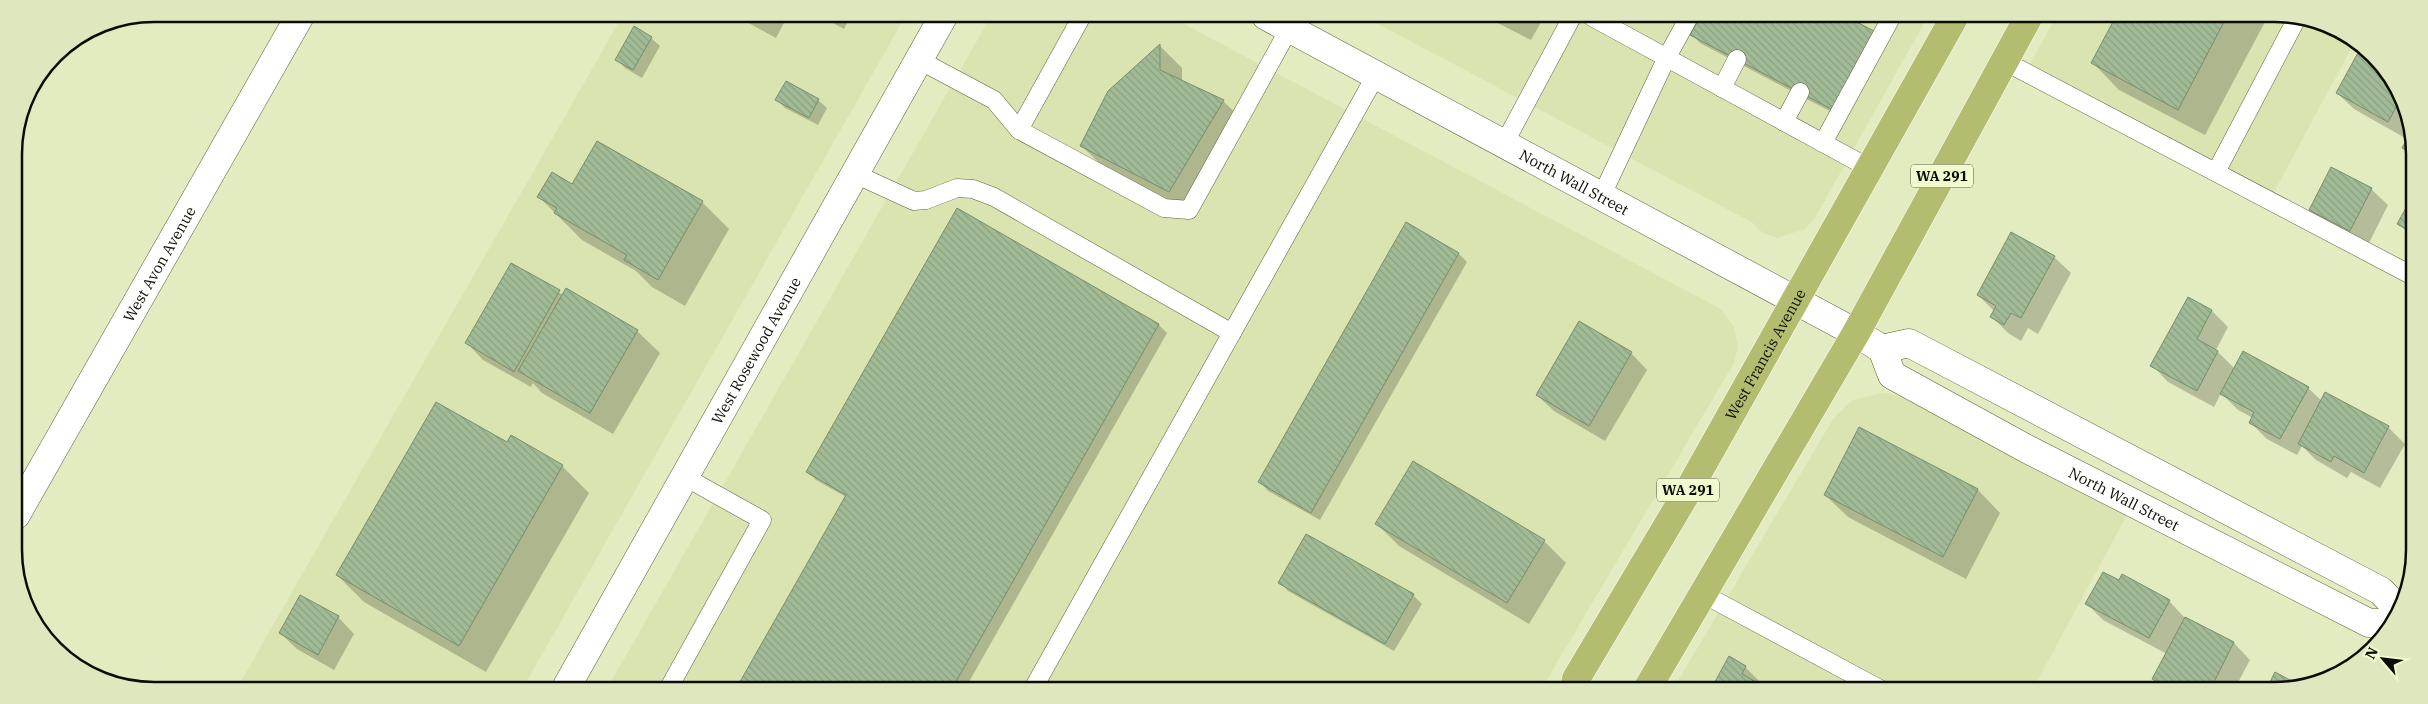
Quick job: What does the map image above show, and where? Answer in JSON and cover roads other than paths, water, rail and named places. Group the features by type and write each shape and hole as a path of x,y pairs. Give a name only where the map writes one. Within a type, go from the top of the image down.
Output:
{"main road":[{"name":"West Francis Avenue","path":"1575,681 1689,489 1951,23"},
{"name":"WA 291","path":"1651,681 1856,333 2025,23"}],"street":[{"name":"West Avon Avenue","path":"22,504 297,23"},
{"name":"West Rosewood Avenue","path":"569,682 940,23"},
{"name":"North Wall Street","path":"1278,23 1796,299 1856,333 1882,349 1892,375 2027,449 2369,623 2383,623"},
{"path":"1882,349 1909,343 2381,591 2393,604"}],"lane":[{"path":"1019,130 1078,23"},
{"path":"1504,144 1569,23"},
{"path":"1603,23 1869,168"},
{"path":"1602,195 1667,58 1686,23"},
{"path":"1823,143 1888,23"},
{"path":"2216,172 2294,25"},
{"path":"919,60 994,100 1019,130 1164,208 1188,210 1289,29"},
{"path":"1722,88 1737,60"},
{"path":"2004,61 2406,272"},
{"path":"1037,682 1376,75"},
{"path":"1784,122 1800,92"},
{"path":"855,174 914,201 926,200 957,188 973,189 994,197 1232,333"},
{"path":"672,682 762,520 685,477"},
{"path":"1702,594 1865,681"}]}
